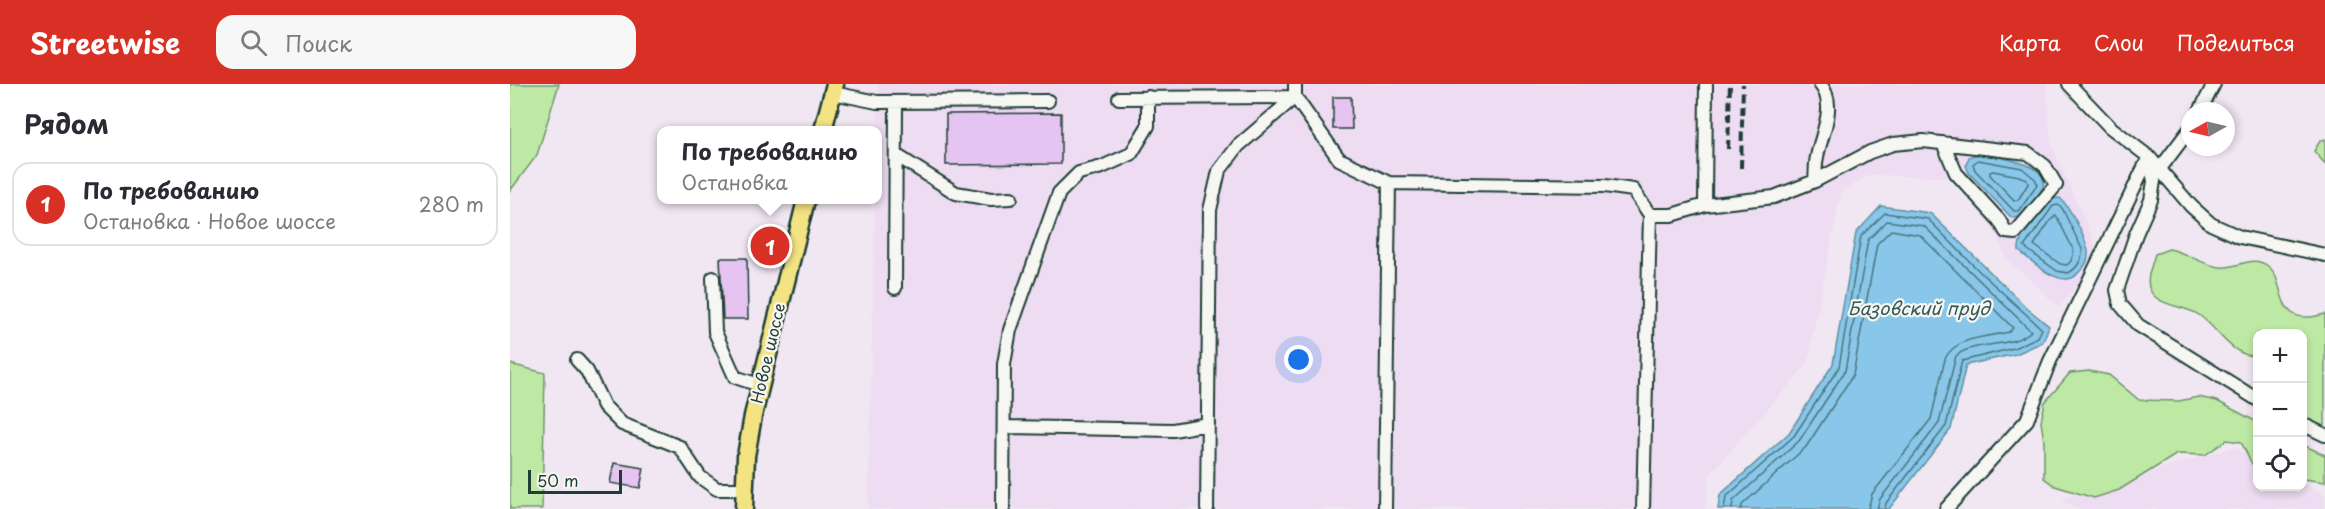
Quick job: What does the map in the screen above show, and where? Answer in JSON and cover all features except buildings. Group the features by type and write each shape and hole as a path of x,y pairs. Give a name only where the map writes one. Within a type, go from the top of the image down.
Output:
{"main road":[{"path":"824,126 834,88"},
{"name":"Новое шоссе","path":"744,509 746,456 759,385 805,204"}],"street":[{"path":"1295,84 1295,97 1339,159 1389,183 1605,186 1633,190 1650,215 1643,509"},
{"path":"1705,205 1706,84"},
{"path":"1815,181 1817,156 1827,125 1826,91 1820,84"},
{"path":"2069,84 2110,127 2149,157 2190,206 2211,224 2240,237 2325,255"},
{"path":"2205,102 2214,84"},
{"path":"834,88 855,99 896,102 1048,101"},
{"path":"1003,509 1004,364 1010,330 1059,193 1079,173 1102,168 1131,154 1148,126 1148,97"},
{"path":"1119,98 1295,97"},
{"path":"1207,509 1210,210 1218,171 1238,146 1295,97"},
{"path":"895,288 896,102"},
{"path":"1650,215 1672,215 1705,205 1774,197 1815,181 1870,152 1893,144 1923,141 1943,143 2028,153 2044,166 2056,185 2015,233 2006,232 1999,220 1956,173 1943,143"},
{"path":"2159,170 2181,141"},
{"path":"896,155 956,193 992,199 1011,198"},
{"path":"2149,157 2154,181 2151,200 2120,278 2117,290 2120,304 2138,326 2253,397"},
{"path":"1946,509 2026,420 2050,361 2149,157"},
{"path":"1385,509 1389,183"},
{"path":"713,278 715,332 735,376 759,385"},
{"path":"577,360 586,371 604,406 622,424 680,447 700,477 717,489 745,489"},
{"path":"1005,427 1173,430 1208,424"},
{"path":"2307,426 2325,435"}],"shaded area":[{"path":"878,84 2047,84 2051,144 2093,238 2097,257 2093,266 2059,307 2006,258 1995,231 1953,177 1870,175 1841,192 1807,365 1710,474 1705,509 868,509 875,204 882,204 882,126 878,126"},
{"path":"2234,447 2253,457 2253,491 2307,491 2307,485 2325,495 2325,509 2077,509 2061,499"}],"green space":[{"path":"510,84 559,84 537,155 510,191"},
{"path":"2325,139 2325,164 2314,151 2320,141"},
{"path":"2169,249 2220,267 2256,261 2262,263 2274,273 2289,310 2296,315 2308,317 2325,314 2325,428 2312,426 2307,422 2307,329 2253,329 2253,356 2240,352 2199,315 2165,303 2154,296 2150,290 2149,277 2155,254"},
{"path":"510,364 545,373 542,509 510,509"},
{"path":"2089,371 2109,375 2139,400 2179,401 2198,397 2217,401 2253,420 2253,464 2241,442 2227,440 2205,455 2177,454 2119,490 2094,498 2055,486 2044,478 2044,442 2041,421 2045,402 2070,373"},
{"path":"2307,447 2325,455 2325,482 2307,480"}],"water":[{"path":"1977,154 2029,166 2038,171 2043,178 2043,186 2037,198 2022,217 2012,218 1969,173 1966,165 1969,157"},
{"path":"2060,198 2078,226 2088,250 2085,265 2069,279 2048,273 2019,251 2025,231 2035,217 2050,199"},
{"name":"Базовский пруд","path":"1881,206 1930,213 2028,309 2049,326 2043,342 2016,354 1966,365 1951,429 1889,509 1718,509 1720,495 1789,433 1833,364 1856,233"}],"railway":[{"path":"1728,149 1730,84"},
{"path":"1741,168 1743,84"}],"place":[{"name":"По требованию","path":"770,246"}]}
